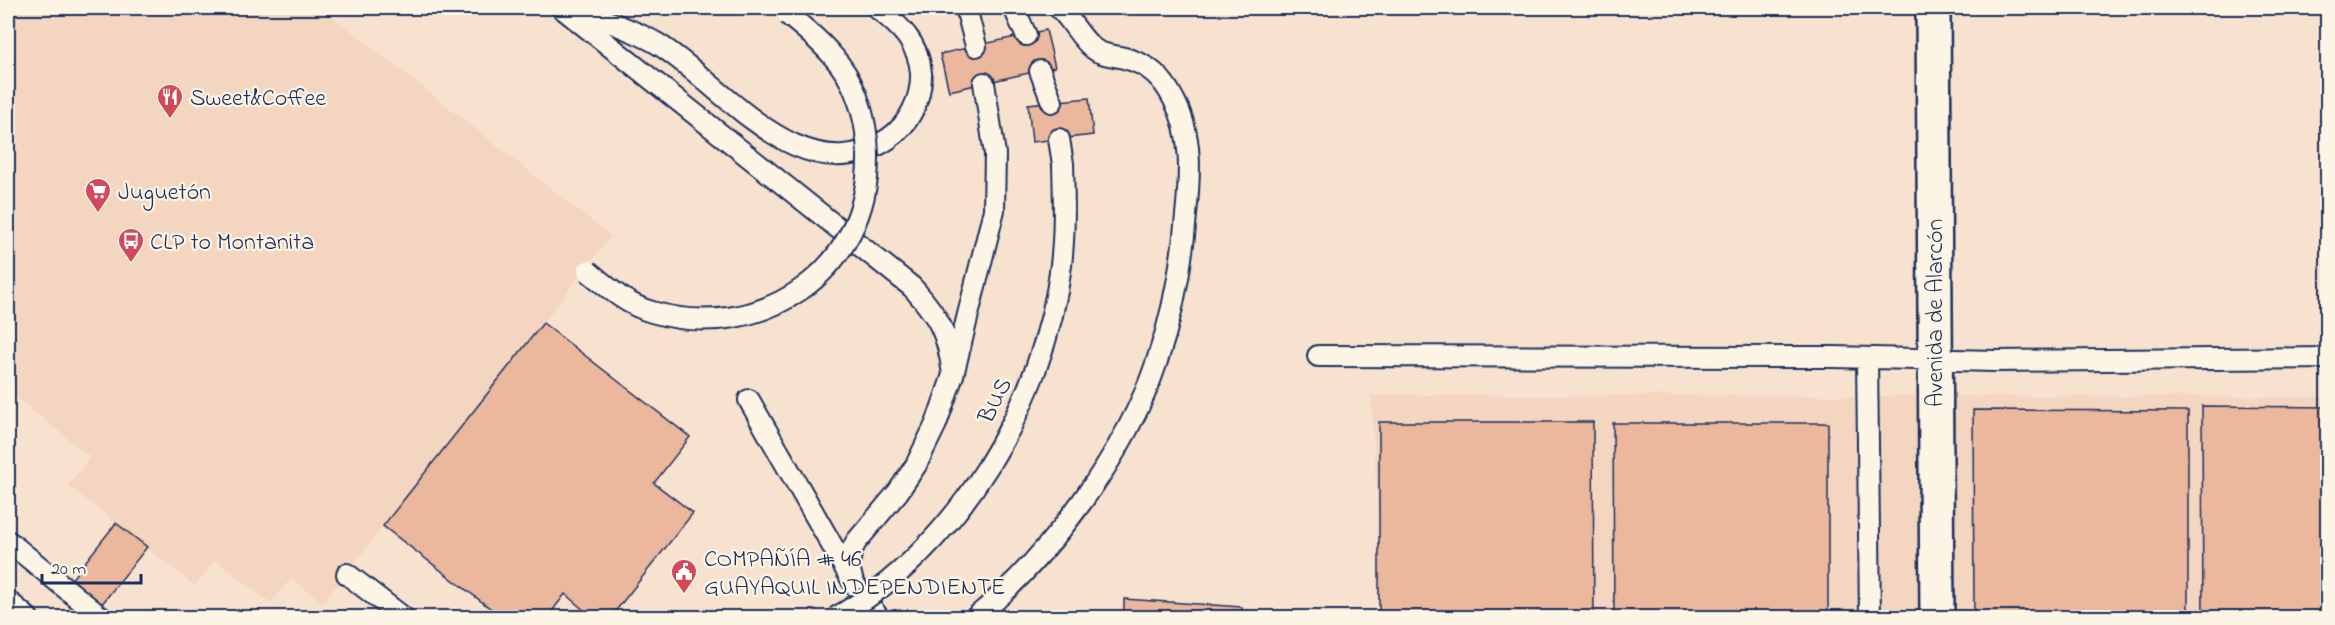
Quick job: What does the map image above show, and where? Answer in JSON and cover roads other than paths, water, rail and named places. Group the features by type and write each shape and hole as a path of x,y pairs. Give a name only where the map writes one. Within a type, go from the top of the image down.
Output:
{"main road":[{"name":"Avenida de Alarcón","path":"1933,8 1937,618"}],"lane":[{"path":"562,8 912,287 942,325 950,349 953,375"},
{"path":"574,8 658,44 771,133 802,149 850,156 876,147 891,137 908,119 917,102 921,82 920,62 911,40 897,24 877,8"},
{"path":"966,8 976,46"},
{"path":"975,618 1006,592 1052,541 1091,488 1132,420 1157,363 1176,296 1185,235 1188,142 1184,122 1175,101 1165,83 1153,70 1141,63 1094,49 1059,8"},
{"path":"1020,9 1026,35"},
{"path":"588,271 616,295 650,312 696,320 723,320 760,312 793,296 822,273 845,243 860,210 868,173 867,136 858,100 842,66 817,38 783,11"},
{"path":"1040,70 1052,102"},
{"path":"853,582 849,567 850,552 898,492 916,465 936,424 953,375 994,210 996,154 984,83"},
{"name":"BUS","path":"835,618 883,585 929,543 964,500 1022,405 1040,358 1061,266 1065,215 1063,165 1059,139"},
{"path":"1318,356 1934,358 1995,361 2328,357"},
{"path":"1867,358 1870,618"},
{"path":"749,400 853,582 879,618"},
{"path":"8,541 102,618"},
{"path":"347,574 404,618"},
{"path":"8,601 28,618"}],"place":[{"name":"Sweet&Coffee","path":"170,120"},
{"name":"Juguetón","path":"98,214"},
{"name":"CLP to Montanita","path":"131,264"},
{"name":"COMPAÑÍA # 46 GUAYAQUIL INDEPENDIENTE","path":"684,595"}]}
